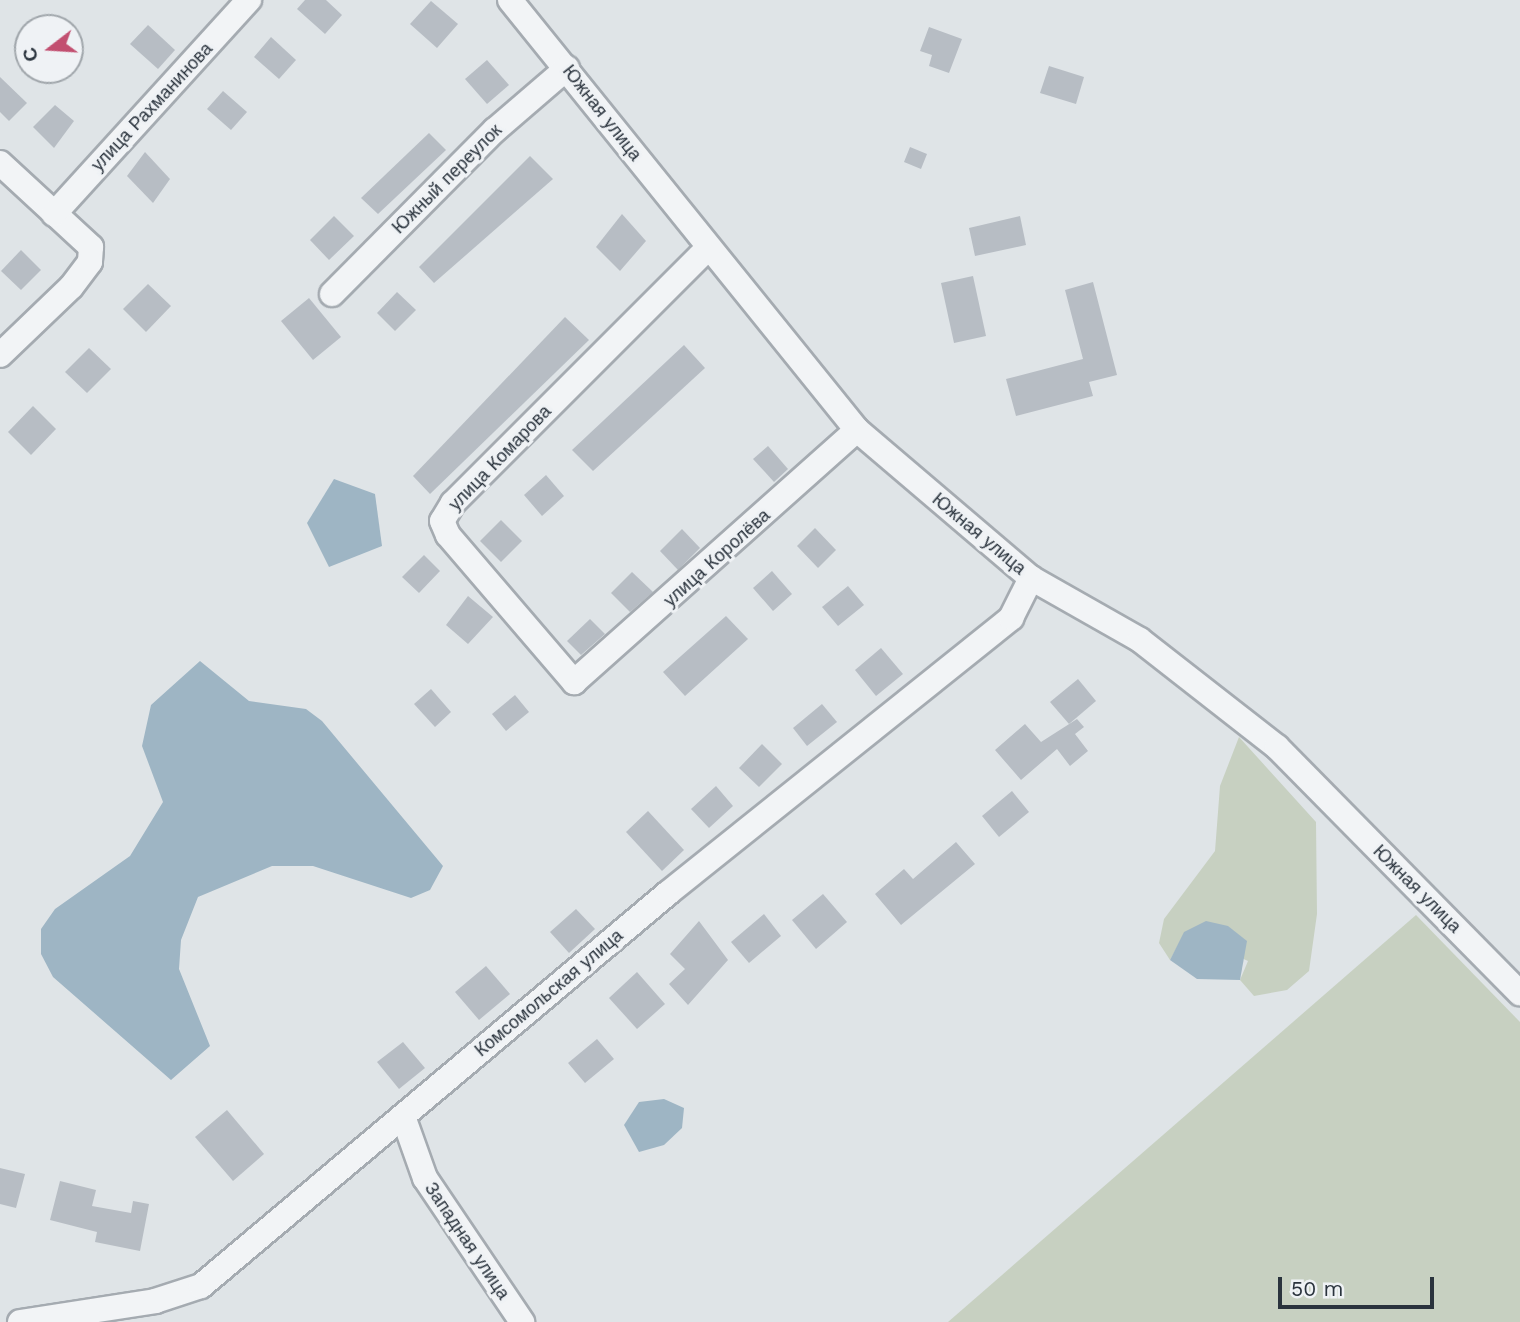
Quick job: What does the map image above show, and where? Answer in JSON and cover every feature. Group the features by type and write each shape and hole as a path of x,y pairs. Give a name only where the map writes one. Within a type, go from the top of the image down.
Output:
{"street":[{"name":"улица Рахманинова","path":"54,214 249,0"},
{"name":"Южная улица","path":"510,0 857,430 1031,578 1140,640 1277,747 1520,993"},
{"name":"Южный переулок","path":"332,294 495,130 567,68"},
{"path":"0,163 91,247 90,262 71,288 0,355"},
{"name":"улица Комарова","path":"574,682 442,521 708,248"},
{"name":"улица Королёва","path":"574,682 857,430"},
{"name":"Комсомольская улица","path":"20,1322 155,1301 201,1286 404,1119 668,893 1011,618 1031,578"},
{"name":"Западная улица","path":"404,1119 425,1178 522,1322"}],"green space":[{"path":"1239,737 1316,822 1317,914 1309,971 1287,990 1254,996 1240,980 1248,961 1185,932 1170,960 1159,943 1164,919 1215,851 1220,786"},
{"path":"1416,915 1520,1022 1520,1322 948,1322"}],"water":[{"path":"334,479 375,494 382,546 329,567 307,523"},
{"path":"200,661 249,701 306,709 322,721 443,866 430,890 411,898 313,866 272,866 198,897 181,940 179,969 210,1046 171,1080 53,977 41,954 41,929 55,909 130,856 163,802 142,746 151,705"},
{"path":"1206,921 1228,926 1247,941 1240,980 1197,979 1170,960 1184,932"},
{"path":"664,1099 684,1108 682,1128 664,1145 639,1152 624,1125 639,1102"}],"building":[{"path":"305,0 326,0 342,15 325,34 297,9"},
{"path":"431,1 458,24 437,48 410,24"},
{"path":"148,25 175,50 158,69 130,44"},
{"path":"929,27 962,39 949,73 929,66 932,55 920,51"},
{"path":"271,37 296,60 279,79 254,57"},
{"path":"487,60 509,85 487,104 465,79"},
{"path":"1049,66 1084,77 1076,104 1040,93"},
{"path":"0,77 27,103 9,121 0,112"},
{"path":"223,91 247,112 231,130 207,109"},
{"path":"55,105 74,121 54,148 33,127"},
{"path":"429,133 446,150 378,214 361,198"},
{"path":"910,147 927,154 921,169 904,162"},
{"path":"145,152 170,179 153,203 127,176"},
{"path":"530,156 553,179 434,283 419,267"},
{"path":"622,214 646,241 620,271 596,247"},
{"path":"334,216 354,236 329,260 310,240"},
{"path":"1020,216 1026,245 975,256 969,228"},
{"path":"21,250 41,270 21,290 1,271"},
{"path":"973,276 986,336 954,343 941,283"},
{"path":"1093,282 1117,375 1089,382 1093,396 1016,416 1006,379 1083,359 1065,290"},
{"path":"148,284 171,306 146,332 123,309"},
{"path":"397,292 416,310 395,331 377,313"},
{"path":"309,298 341,337 313,360 281,321"},
{"path":"565,317 589,340 430,494 413,476"},
{"path":"684,345 705,368 593,471 572,450"},
{"path":"89,348 111,369 87,393 65,372"},
{"path":"33,406 56,429 31,455 8,432"},
{"path":"768,446 788,469 774,482 753,459"},
{"path":"546,475 564,496 542,516 524,495"},
{"path":"501,520 522,541 501,562 480,541"},
{"path":"815,528 836,550 818,568 797,546"},
{"path":"682,529 700,548 678,570 660,551"},
{"path":"424,555 440,571 419,593 402,577"},
{"path":"772,571 792,594 773,611 753,588"},
{"path":"632,572 653,592 630,612 611,593"},
{"path":"848,586 864,605 838,626 822,607"},
{"path":"468,596 493,617 468,644 446,625"},
{"path":"726,616 748,639 685,696 663,672"},
{"path":"590,619 605,634 581,655 567,641"},
{"path":"881,648 903,674 876,696 855,670"},
{"path":"1078,679 1096,701 1069,724 1050,702"},
{"path":"431,689 451,712 435,727 414,704"},
{"path":"515,695 529,712 506,731 492,714"},
{"path":"822,704 837,722 807,746 793,728"},
{"path":"1077,719 1084,727 1075,734 1088,751 1070,766 1057,749 1021,780 995,750 1025,724 1041,742"},
{"path":"762,744 782,764 759,787 739,768"},
{"path":"716,786 733,806 709,828 691,809"},
{"path":"1012,791 1029,812 999,837 982,816"},
{"path":"648,811 684,850 662,871 626,832"},
{"path":"956,842 975,864 901,925 875,894 904,869 913,879"},
{"path":"823,894 847,922 816,949 792,920"},
{"path":"576,909 595,929 569,953 550,932"},
{"path":"764,914 781,936 749,963 731,942"},
{"path":"699,921 728,960 688,1005 669,984 685,969 670,954"},
{"path":"486,966 510,994 479,1020 455,992"},
{"path":"637,972 665,1004 637,1029 609,998"},
{"path":"597,1039 614,1059 585,1083 568,1063"},
{"path":"403,1042 425,1068 399,1089 377,1062"},
{"path":"227,1110 264,1154 233,1181 195,1137"},
{"path":"0,1168 25,1174 16,1208 0,1204"},
{"path":"60,1181 96,1190 92,1206 131,1213 133,1201 149,1204 140,1251 95,1242 97,1232 50,1220"}]}
